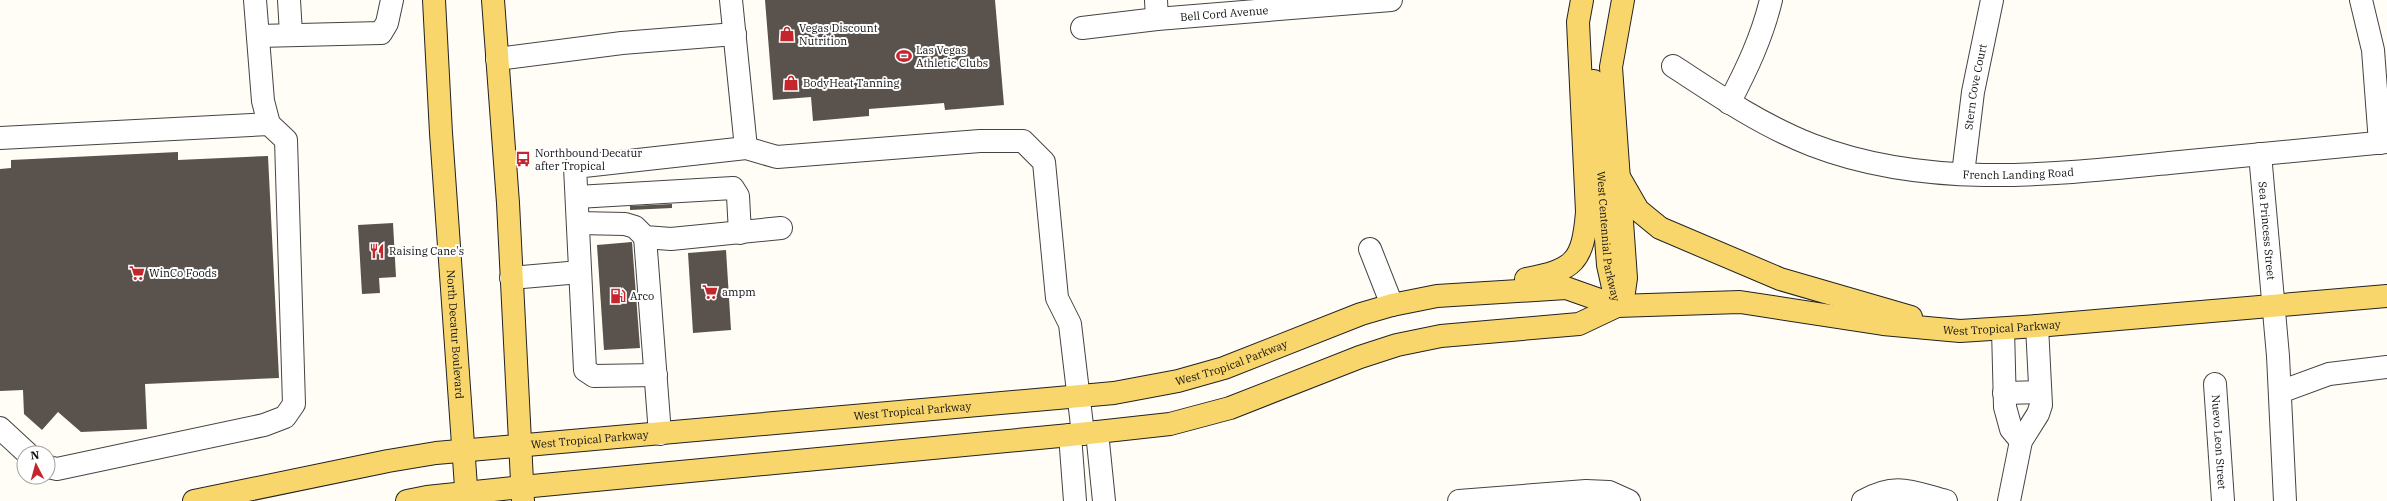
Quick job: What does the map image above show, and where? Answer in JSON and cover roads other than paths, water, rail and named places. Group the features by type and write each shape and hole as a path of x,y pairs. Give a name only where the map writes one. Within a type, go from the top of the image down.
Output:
{"main road":[{"name":"North Decatur Boulevard","path":"434,0 467,497"},
{"path":"493,0 496,59 508,203 519,446 523,494"},
{"path":"1436,296 1553,274 1566,269 1579,252 1585,234 1587,212 1578,22 1582,0"},
{"name":"West Centennial Parkway","path":"1590,0 1590,31 1608,264 1617,306"},
{"name":"West Centennial Parkway","path":"1617,306 1624,292 1626,278 1611,67 1623,0"},
{"path":"1619,177 1638,210 1647,219 1660,228 1702,247 1780,279 1960,331"},
{"name":"West Tropical Parkway","path":"194,501 388,461 464,451 1114,392 1178,381 1224,368 1361,314 1392,304 1436,296 1566,288 1617,306 1699,302 1740,302 1884,324 1960,331 2004,329 2274,307 2387,296"},
{"name":"West Tropical Parkway","path":"408,501 523,494 1170,424 1230,408 1360,357 1397,345 1442,336 1580,324 1617,306"}],"street":[{"path":"56,469 264,425 285,417 294,404 286,140 269,124 263,101 256,0"},
{"path":"289,0 290,34"},
{"path":"258,36 381,32 387,23 392,0"},
{"path":"731,0 746,148"},
{"name":"Bell Cord Avenue","path":"1082,28 1156,9 1391,0"},
{"path":"1729,103 1753,57 1765,25 1771,0"},
{"name":"Stern Cove Court","path":"1962,174 1973,92 1992,0"},
{"path":"2361,0 2373,50 2384,142"},
{"path":"496,59 622,44 735,34"},
{"name":"French Landing Road","path":"1673,66 1729,103 1812,145 1855,158 1921,171 1962,174 2030,175 2384,142"},
{"path":"0,138 269,124"},
{"path":"656,375 594,376 585,370 575,167 746,148 777,157 980,141 1023,140 1044,162 1057,298 1070,324 1083,434 1104,501"},
{"name":"Sea Princess Street","path":"2260,154 2278,356 2285,501"},
{"path":"577,197 733,188 738,196 740,233"},
{"path":"578,223 625,224 635,227 646,237 671,239 781,228"},
{"path":"646,237 660,434"},
{"path":"1370,249 1392,304"},
{"path":"511,278 580,272"},
{"path":"2009,501 2021,441 2038,414 2040,392 2037,326"},
{"path":"2004,329 2004,393 2007,418 2011,429 2021,441"},
{"path":"2280,392 2329,374 2387,367"},
{"name":"Nuevo Leon Street","path":"2215,384 2223,501"},
{"path":"2004,393 2040,392"},
{"path":"0,428 18,445"},
{"path":"1076,501 1083,434"},
{"path":"1863,501 1878,492 1895,489 1946,501"},
{"path":"1459,501 1586,492 1609,492 1628,500"}],"place":[{"name":"Vegas Discount Nutrition","path":"787,34"},
{"name":"Las Vegas Athletic Clubs","path":"904,56"},
{"name":"BodyHeat Tanning","path":"791,83"},
{"name":"Northbound Decatur after Tropical","path":"523,159"},
{"name":"Raising Cane's","path":"377,251"},
{"name":"WinCo Foods","path":"137,273"},
{"name":"ampm","path":"710,292"},
{"name":"Arco","path":"618,296"}]}
